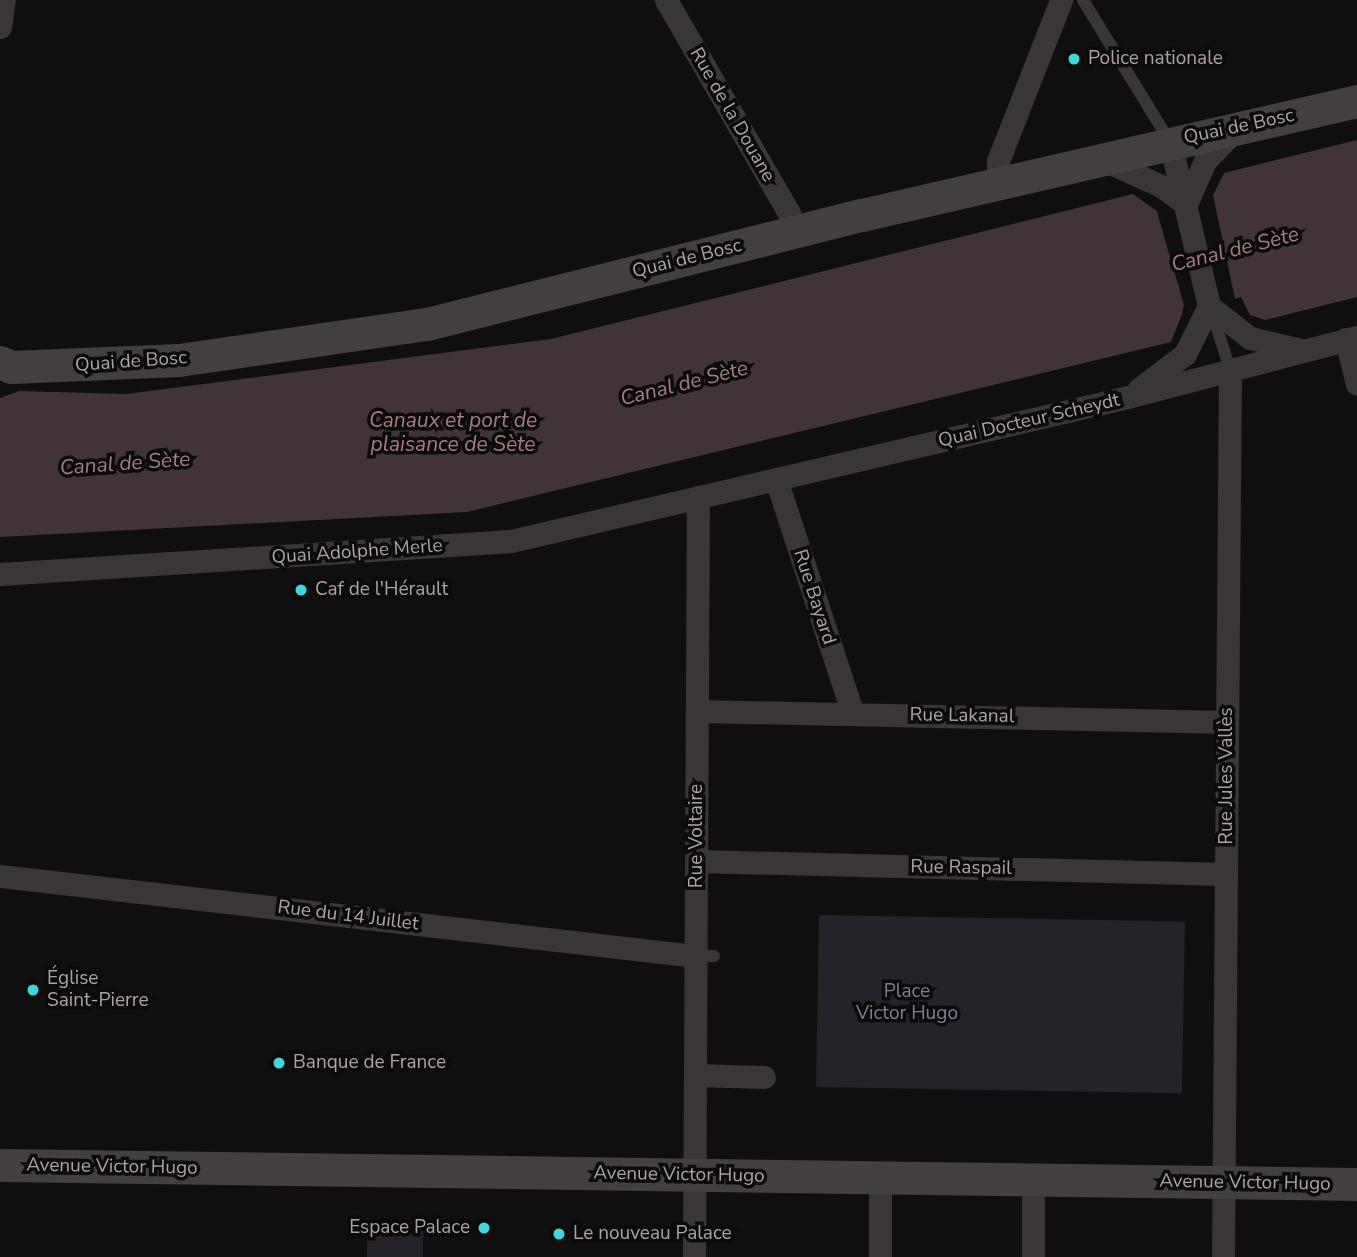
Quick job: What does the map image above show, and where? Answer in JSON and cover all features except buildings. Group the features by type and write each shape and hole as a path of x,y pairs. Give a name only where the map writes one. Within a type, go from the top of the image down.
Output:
{"street":[{"path":"0,27 4,0"},
{"name":"Rue de la Douane","path":"666,0 789,213 795,232"},
{"path":"998,183 998,161 1061,0"},
{"name":"Quai de Bosc","path":"4,367 179,360 426,324 998,183 1357,101"},
{"path":"1186,204 1206,161 1237,128"},
{"path":"1128,397 1185,354 1209,306 1170,142"},
{"path":"1104,160 1161,186 1186,204"},
{"path":"1209,306 1250,338 1304,350"},
{"path":"1352,338 1357,384"},
{"name":"Quai Docteur Scheydt","path":"698,497 1128,397 1352,338"},
{"name":"Rue Jules Vallès","path":"1223,1257 1230,369"},
{"name":"Rue Bayard","path":"776,479 853,714"},
{"name":"Quai Adolphe Merle","path":"3,571 511,541 698,497"},
{"name":"Rue Voltaire","path":"694,1257 695,1075 705,956 696,861 698,497"},
{"name":"Rue Lakanal","path":"697,711 1227,722"},
{"name":"Rue Raspail","path":"696,861 1226,874"},
{"name":"Rue du 14 Juillet","path":"0,876 705,956"},
{"path":"695,1075 764,1077"},
{"name":"Avenue Victor Hugo","path":"0,1166 1357,1184"},
{"path":"880,1178 880,1257"},
{"path":"1033,1180 1033,1257"}],"lane":[{"path":"1083,0 1170,142"},
{"path":"1209,306 1230,369"}],"green space":[{"name":"Place Victor Hugo","path":"819,915 1185,921 1182,1093 816,1087"},
{"path":"367,1222 423,1222 423,1257 367,1257"}],"water":[{"name":"Canaux et port de plaisance de Sète","path":"1357,140 1357,297 1265,320 1250,315 1241,297 1182,314 1171,342 467,512 0,537 0,398 19,391 126,394 551,339 1133,194 1158,212 1213,195 1224,173"}],"pier":[{"path":"1213,195 1235,299 1182,314 1184,305 1157,212"}],"place":[{"name":"Police nationale","path":"1074,59"},
{"name":"Caf de l'Hérault","path":"301,590"},
{"name":"Église Saint-Pierre","path":"33,990"},
{"name":"Banque de France","path":"279,1063"},
{"name":"Espace Palace","path":"484,1228"},
{"name":"Le nouveau Palace","path":"559,1234"}],"water label":[{"name":"Canal de Sète","path":"1235,249"},
{"name":"Canal de Sète","path":"684,383"},
{"name":"Canal de Sète","path":"125,463"}]}
